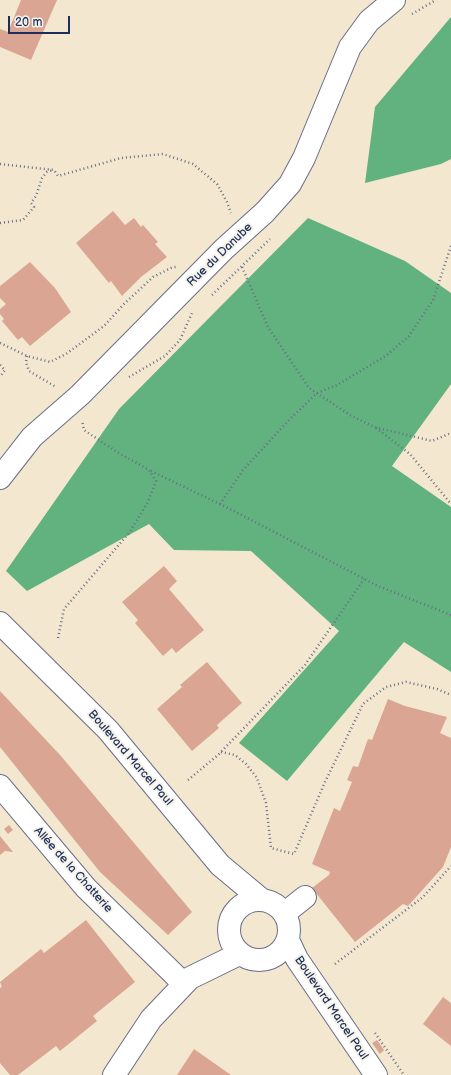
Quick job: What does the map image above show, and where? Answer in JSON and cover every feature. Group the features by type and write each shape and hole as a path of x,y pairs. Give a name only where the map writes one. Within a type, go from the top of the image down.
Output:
{"street":[{"name":"Rue du Danube","path":"0,478 32,437 77,407 191,283 265,212 290,184 304,158 350,47 369,21 394,0"},
{"name":"Boulevard Marcel Paul","path":"0,623 108,730 220,865 262,900"},
{"name":"Allée de la Chatterie","path":"0,786 86,888 184,984"},
{"name":"Boulevard Marcel Paul","path":"220,865 239,907"},
{"path":"285,913 305,897"},
{"path":"262,900 275,904 285,913 290,926 288,940 281,952 268,960 253,961 240,954 231,944 228,931 231,918 239,907 250,901 262,900"},
{"name":"Boulevard Marcel Paul","path":"288,940 297,959 376,1075"},
{"path":"114,1075 151,1019 190,978 240,954"}],"path":[{"path":"0,164 54,170 58,176 122,158 163,154 193,164 217,184 227,202 232,243 268,327 309,388 350,414 374,427 410,454 451,504"},
{"path":"0,223 23,220 34,207 31,203 36,196 42,178 47,172 54,170"},
{"path":"220,504 243,470 290,419 317,393 337,385 388,355 409,336 433,300 451,246"},
{"path":"0,343 27,356 50,362 66,354 104,326 124,304 153,277 173,267 181,268 191,283"},
{"path":"27,356 26,362 29,371 77,407 84,430 117,452 149,470 220,504 364,579 451,615"},
{"path":"0,365 4,370 0,377"},
{"path":"374,427 432,441 451,433"},
{"path":"58,638 64,609 129,533 148,502 156,481 149,470"},
{"path":"188,780 221,752 305,665 364,579"},
{"path":"221,752 235,756 246,764 257,778 266,803 271,848 294,854 325,782 363,704 386,687 406,682 437,689 451,695"},
{"path":"334,964 423,897 451,866"}],"green space":[{"path":"451,17 451,159 441,164 365,183 375,107"},
{"path":"308,218 405,261 451,293 451,384 392,466 451,507 451,672 404,642 287,781 239,743 339,631 251,551 174,550 149,524 27,591 6,571 119,409"}],"building":[{"path":"21,0 57,0 31,60 0,47 0,29 8,32"},
{"path":"113,211 125,225 134,218 141,227 143,225 158,242 155,244 167,257 141,277 122,296 111,281 109,283 76,243"},
{"path":"30,262 55,288 71,312 30,346 22,337 18,340 2,321 4,319 0,314 0,309 6,304 0,298 0,286"},
{"path":"164,566 177,581 169,589 204,630 176,653 172,648 163,656 135,623 138,620 122,602"},
{"path":"207,662 242,703 217,725 219,728 192,751 157,709 182,687 180,685"},
{"path":"0,691 61,756 192,912 168,935 100,872 0,747"},
{"path":"388,699 405,706 447,717 440,733 451,738 451,847 443,867 408,906 403,904 355,942 312,888 329,875 330,872 312,864 334,808 340,811 352,782 347,780 353,766 358,767 368,739 372,740"},
{"path":"9,825 13,830 8,834 4,829"},
{"path":"0,836 13,852 5,851 0,855"},
{"path":"86,920 135,982 93,1016 97,1021 60,1051 56,1046 18,1075 10,1075 0,1063 0,988 2,987 0,982 41,949 44,953"},
{"path":"443,997 451,1003 451,1046 423,1024"},
{"path":"377,1040 384,1050 380,1054 372,1043"},
{"path":"194,1049 231,1075 177,1075"}]}
